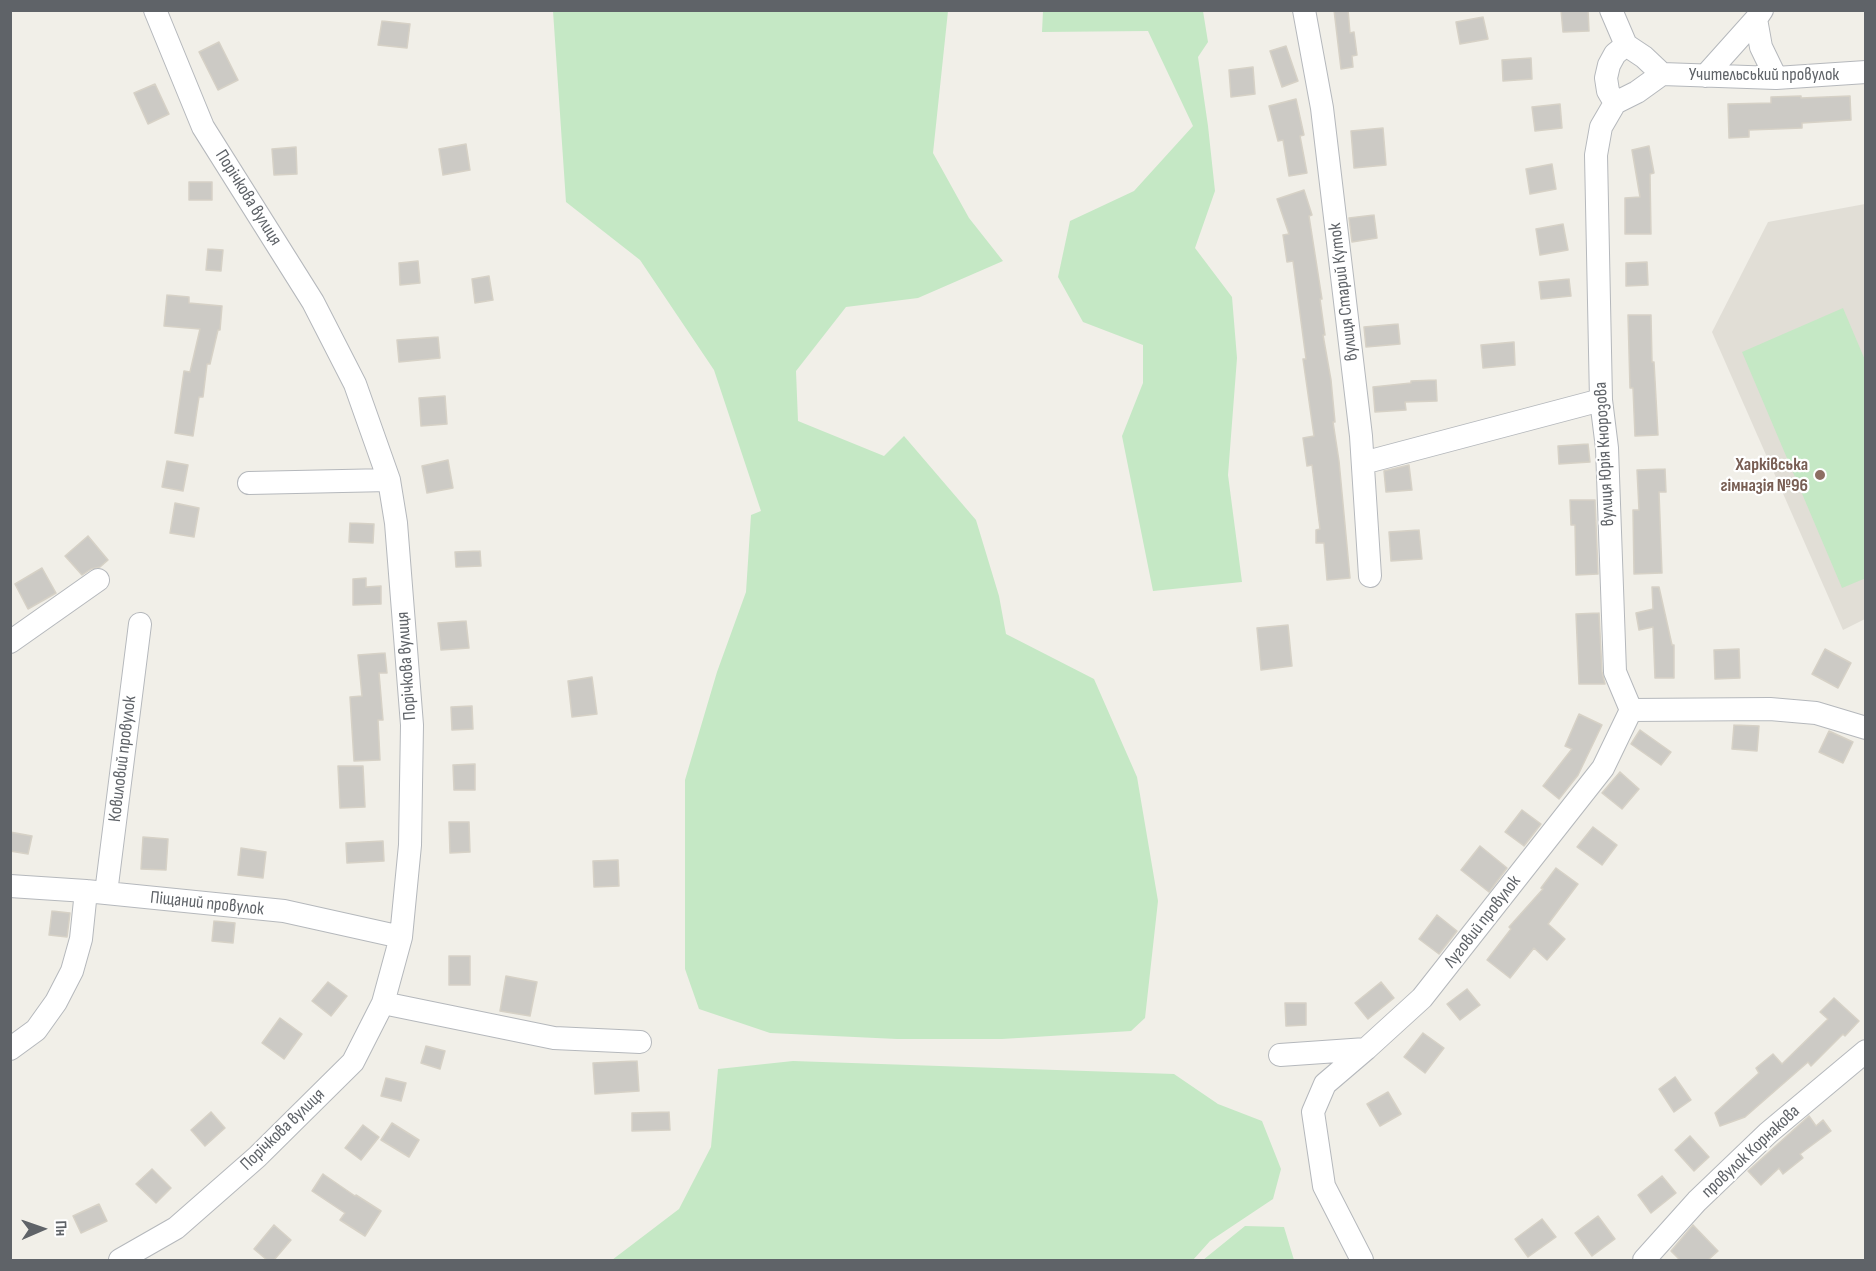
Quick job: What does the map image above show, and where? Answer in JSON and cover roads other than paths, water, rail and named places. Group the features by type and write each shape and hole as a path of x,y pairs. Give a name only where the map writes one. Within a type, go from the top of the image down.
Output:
{"street":[{"name":"Порічкова вулиця","path":"120,1260 176,1228 257,1157 353,1062 383,1003 401,937 410,845 411,725 396,523 389,480 350,374 313,302 203,127 155,10"},
{"name":"вулиця Старий Куток","path":"1304,10 1322,108 1361,436 1370,576"},
{"path":"1611,10 1626,45 1644,57 1662,75 1637,92 1615,103 1608,91 1607,72 1615,54 1626,45"},
{"path":"1706,76 1759,15"},
{"path":"1759,15 1761,47 1776,78"},
{"name":"Учительський провулок","path":"1662,75 1776,78 1866,72"},
{"name":"вулиця Юрія Кнорозова","path":"1615,103 1601,127 1596,155 1601,400 1607,448 1615,672 1631,710"},
{"path":"1363,463 1601,400"},
{"path":"249,483 389,480"},
{"path":"10,642 98,580"},
{"name":"Ковиловий провулок","path":"10,1049 36,1030 56,1002 72,971 96,892 140,624"},
{"path":"1631,710 1770,709 1816,713 1866,728"},
{"name":"Луговий провулок","path":"1362,1260 1324,1186 1313,1112 1324,1084 1422,998 1603,768 1631,710"},
{"name":"Піщаний провулок","path":"10,886 96,892 284,911 401,937"},
{"path":"383,1003 554,1038 640,1042"},
{"path":"1280,1055 1366,1049"},
{"name":"провулок Корнакова","path":"1644,1260 1697,1202 1768,1133 1866,1051"}],"place":[{"name":"Харківська гімназія №96","path":"1820,475"}]}
